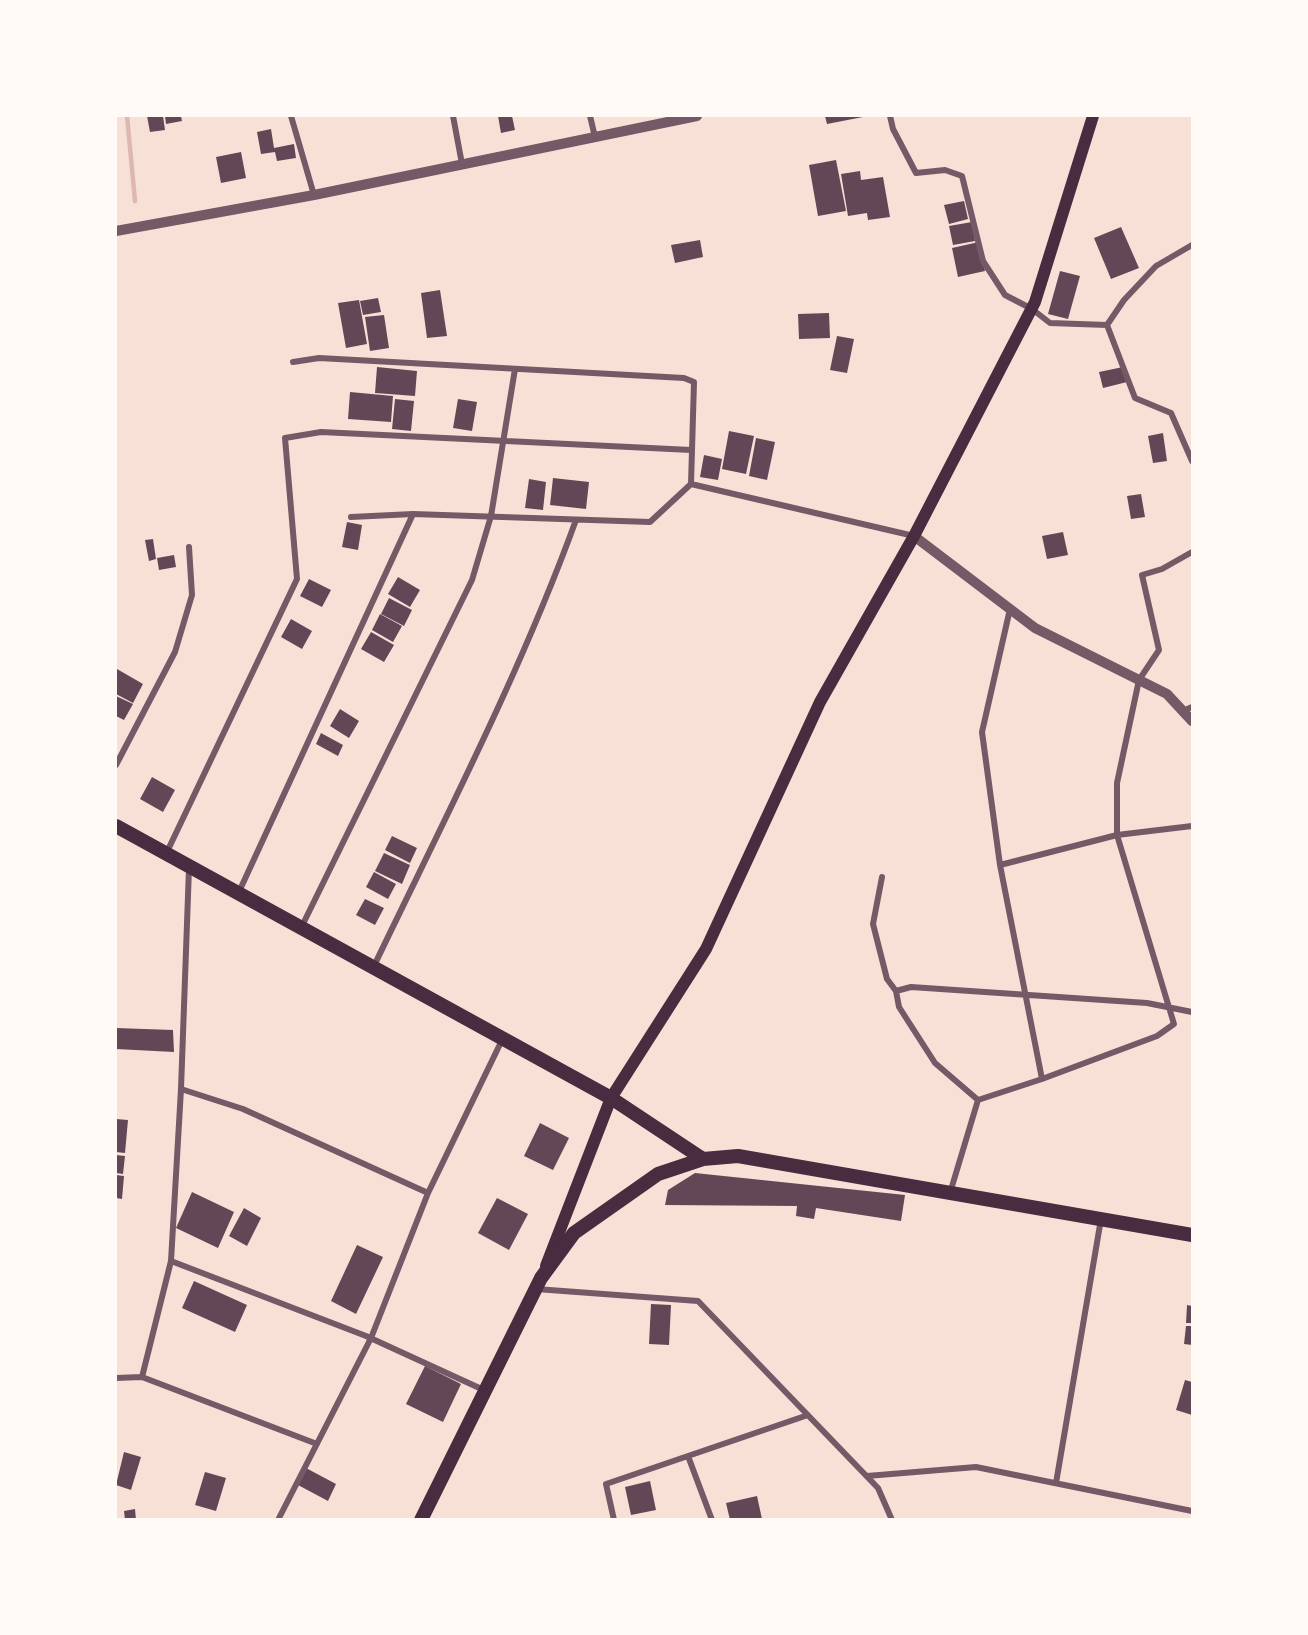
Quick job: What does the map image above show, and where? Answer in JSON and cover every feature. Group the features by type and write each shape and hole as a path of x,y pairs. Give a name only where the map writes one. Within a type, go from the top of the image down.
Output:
{"main road":[{"path":"421,1520 539,1284 610,1098 706,949 820,702 914,536 1032,309 1093,116"},
{"path":"116,826 610,1098 703,1159"},
{"path":"539,1284 574,1233 615,1202 658,1174 703,1159 738,1156 1192,1235"}],"street":[{"path":"291,116 314,195"},
{"path":"453,116 462,164"},
{"path":"590,116 595,137"},
{"path":"116,231 314,195 697,116"},
{"path":"890,116 893,129 916,173 945,170 962,176 983,261 1005,295 1032,309 1050,323 1107,325"},
{"path":"1107,325 1124,300 1156,266 1192,245"},
{"path":"1107,325 1135,398 1171,413 1192,461"},
{"path":"293,362 318,358 684,378 694,382 696,398 691,450 691,484 650,522 413,514 351,517"},
{"path":"300,929 472,580 491,516 515,369"},
{"path":"166,854 297,579 285,438 321,432 691,450"},
{"path":"691,484 914,536 1035,628 1167,694 1188,709 1192,721"},
{"path":"238,895 413,514"},
{"path":"373,968 505,694 547,601 576,520"},
{"path":"116,765 175,652 192,595 189,547"},
{"path":"978,1100 1157,1036 1174,1024 1117,835 1117,783 1139,680 1159,650 1142,575 1162,569 1192,552"},
{"path":"1010,609 982,732 1000,865 1042,1079"},
{"path":"1000,865 1117,835 1192,826"},
{"path":"142,1377 171,1261 182,1089 189,867"},
{"path":"882,877 873,924 887,979 896,991 899,1007 935,1063 978,1100"},
{"path":"896,991 911,987 1147,1003 1192,1012"},
{"path":"278,1520 371,1338 428,1193 503,1039"},
{"path":"182,1089 243,1109 428,1193"},
{"path":"950,1193 978,1100"},
{"path":"1056,1483 1101,1219"},
{"path":"171,1261 371,1338 486,1391"},
{"path":"539,1284 699,1301 878,1488 892,1520"},
{"path":"116,1378 142,1377 317,1444"},
{"path":"615,1520 606,1484 808,1415"},
{"path":"688,1456 712,1520"},
{"path":"867,1476 976,1467 1192,1511"}],"building":[{"path":"147,116 163,116 165,130 150,132"},
{"path":"165,116 181,116 182,121 166,124"},
{"path":"498,116 512,116 515,130 501,133"},
{"path":"825,116 863,116 863,117 827,124"},
{"path":"271,129 274,148 294,144 296,158 277,161 275,152 261,154 257,132"},
{"path":"241,152 246,178 221,183 216,157"},
{"path":"836,160 846,211 818,216 809,165"},
{"path":"860,171 861,180 883,177 890,217 868,220 867,213 848,216 841,174"},
{"path":"964,201 968,219 949,224 944,205"},
{"path":"972,222 975,241 953,245 949,226"},
{"path":"1121,227 1139,268 1111,279 1094,238"},
{"path":"700,240 703,257 675,263 671,245"},
{"path":"979,242 985,271 958,277 952,248"},
{"path":"1060,271 1080,276 1068,319 1048,314"},
{"path":"440,290 447,336 427,338 421,293"},
{"path":"378,298 381,312 363,315 360,301"},
{"path":"359,300 367,344 346,348 338,303"},
{"path":"829,313 830,338 799,339 798,314"},
{"path":"384,315 389,348 370,351 365,317"},
{"path":"837,336 854,339 847,373 830,370"},
{"path":"377,367 417,371 415,396 375,393"},
{"path":"1123,367 1127,382 1103,388 1099,372"},
{"path":"350,392 393,396 391,422 348,419"},
{"path":"395,399 414,401 411,431 392,429"},
{"path":"458,399 477,402 472,431 453,428"},
{"path":"729,431 754,436 746,474 722,469"},
{"path":"1163,433 1167,461 1153,463 1148,436"},
{"path":"756,438 775,442 767,480 749,476"},
{"path":"704,455 722,459 718,480 700,477"},
{"path":"553,478 589,482 586,509 550,505"},
{"path":"529,479 546,482 543,510 525,508"},
{"path":"1141,494 1145,517 1131,519 1127,496"},
{"path":"347,522 362,525 358,550 342,547"},
{"path":"1063,532 1068,555 1047,559 1042,536"},
{"path":"153,539 156,559 149,561 145,540"},
{"path":"174,555 176,567 159,570 157,558"},
{"path":"398,577 420,590 410,607 388,594"},
{"path":"309,579 331,590 322,607 300,596"},
{"path":"389,598 412,610 404,626 381,614"},
{"path":"380,614 402,626 393,642 372,630"},
{"path":"291,619 312,631 302,649 281,637"},
{"path":"371,632 394,645 384,662 361,649"},
{"path":"117,669 143,684 133,703 116,694"},
{"path":"116,696 133,704 124,720 116,716"},
{"path":"340,709 359,721 349,738 330,726"},
{"path":"321,733 343,745 338,756 316,744"},
{"path":"152,777 175,790 163,812 140,799"},
{"path":"392,836 417,848 410,863 385,850"},
{"path":"384,853 410,865 402,884 375,871"},
{"path":"374,872 396,884 388,899 366,887"},
{"path":"365,899 384,908 375,925 356,915"},
{"path":"116,1028 173,1030 174,1052 116,1049"},
{"path":"116,1119 128,1120 125,1153 116,1152"},
{"path":"540,1123 569,1138 553,1170 524,1156"},
{"path":"116,1155 125,1156 123,1174 116,1173"},
{"path":"695,1173 905,1195 901,1221 816,1208 814,1219 796,1216 797,1206 665,1205 668,1190"},
{"path":"116,1175 124,1176 122,1199 116,1198"},
{"path":"192,1192 234,1212 218,1248 176,1228"},
{"path":"497,1198 528,1214 509,1250 478,1233"},
{"path":"244,1208 261,1218 247,1246 229,1236"},
{"path":"357,1245 383,1257 356,1314 331,1301"},
{"path":"194,1281 247,1305 235,1332 182,1308"},
{"path":"651,1304 671,1305 669,1345 649,1344"},
{"path":"1187,1305 1192,1306 1192,1323 1186,1323"},
{"path":"1186,1326 1192,1326 1192,1345 1184,1344"},
{"path":"425,1366 461,1384 443,1422 406,1404"},
{"path":"1185,1380 1192,1382 1192,1415 1176,1410"},
{"path":"124,1452 141,1457 131,1490 116,1485"},
{"path":"306,1468 336,1484 328,1501 298,1485"},
{"path":"205,1472 226,1478 216,1511 195,1505"},
{"path":"650,1481 656,1510 631,1515 625,1487"},
{"path":"757,1496 762,1519 730,1520 726,1503"},
{"path":"135,1509 136,1520 125,1520 124,1511"}],"waterway":[{"path":"127,116 135,201"}]}
